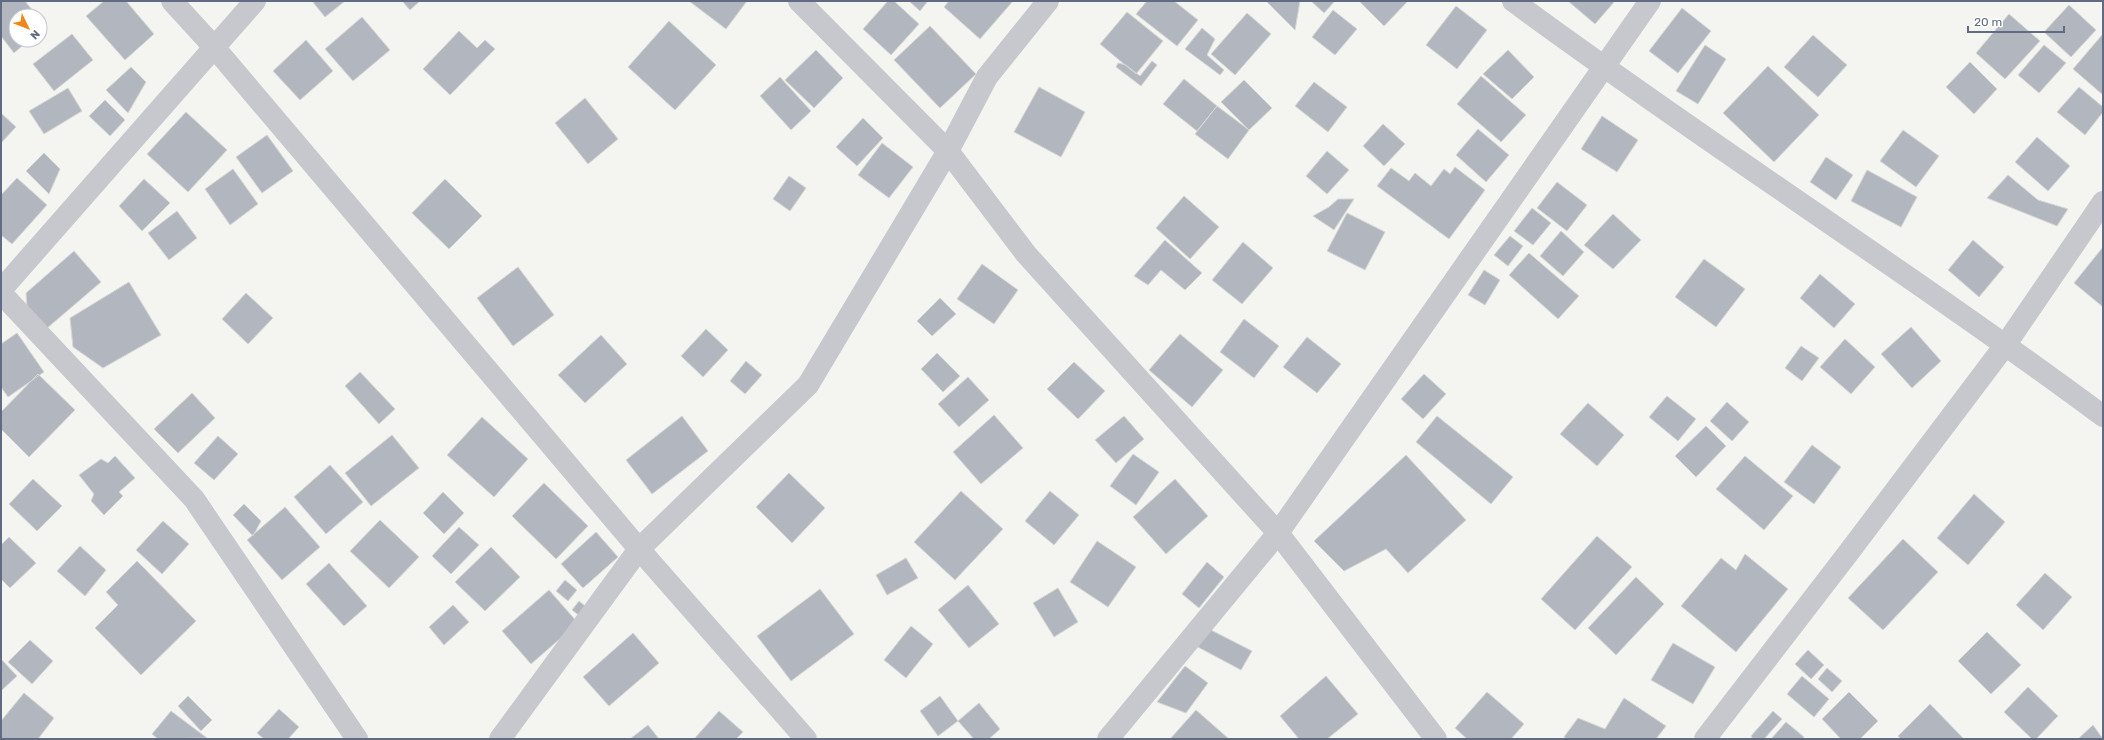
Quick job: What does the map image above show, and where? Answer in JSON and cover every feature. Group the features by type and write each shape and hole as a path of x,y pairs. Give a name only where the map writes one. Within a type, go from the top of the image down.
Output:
{"street":[{"path":"172,1 214,48 639,549 806,739"},
{"path":"255,1 1,291 194,499 357,739"},
{"path":"799,1 948,151 1026,254 1278,533 1436,739"},
{"path":"500,739 639,549 808,385 948,151 987,77 1048,1"},
{"path":"1513,1 1604,68 2006,344 2103,416"},
{"path":"1108,739 1278,533 1650,1"},
{"path":"1705,739 2006,344 2103,202"}],"building":[{"path":"1,1 25,1 31,8 8,8 8,45 1,36"},
{"path":"104,1 126,1 154,34 125,60 86,16"},
{"path":"312,1 345,1 325,17"},
{"path":"402,1 420,1 410,10"},
{"path":"689,1 747,1 726,29"},
{"path":"888,1 894,1 919,24 891,55 863,29"},
{"path":"909,1 928,1 920,11"},
{"path":"949,1 1013,1 980,39 944,7"},
{"path":"1147,1 1174,1 1198,20 1177,46 1136,14"},
{"path":"1266,1 1300,1 1295,30"},
{"path":"1311,1 1335,1 1324,13"},
{"path":"1359,1 1408,1 1384,26"},
{"path":"1568,1 1615,1 1595,24"},
{"path":"2069,5 2096,30 2071,57 2044,32"},
{"path":"1456,6 1487,30 1457,69 1426,45"},
{"path":"1682,8 1711,31 1678,73 1649,51"},
{"path":"1333,10 1357,29 1335,55 1312,37"},
{"path":"1127,12 1163,41 1136,74 1100,44"},
{"path":"1247,13 1271,34 1235,75 1211,54"},
{"path":"2009,14 2040,41 2005,79 1976,53"},
{"path":"362,17 390,50 353,81 325,49"},
{"path":"669,21 716,65 675,110 628,67"},
{"path":"930,26 976,74 940,108 894,60"},
{"path":"1202,28 1215,39 1207,55 1224,70 1220,75 1185,49"},
{"path":"459,31 477,48 485,40 495,49 450,95 423,69"},
{"path":"72,34 93,60 54,91 33,64"},
{"path":"1813,35 1847,65 1818,97 1784,67"},
{"path":"2103,35 2103,95 2073,69"},
{"path":"306,40 333,71 300,100 273,71"},
{"path":"1705,45 1726,59 1698,104 1676,91"},
{"path":"2044,45 2066,63 2039,93 2018,75"},
{"path":"10,48 20,48 14,53"},
{"path":"816,50 843,78 814,108 785,80"},
{"path":"1508,50 1534,77 1512,99 1483,74"},
{"path":"1152,61 1157,65 1141,86 1116,67 1118,63 1126,65 1140,76"},
{"path":"1970,62 1997,89 1974,114 1946,87"},
{"path":"1768,66 1819,115 1774,162 1723,113"},
{"path":"131,67 146,82 128,113 106,90"},
{"path":"1481,76 1526,115 1501,142 1457,104"},
{"path":"780,77 811,111 791,130 760,96"},
{"path":"1184,79 1217,106 1197,131 1163,104"},
{"path":"1244,80 1272,108 1249,130 1221,102"},
{"path":"1314,82 1347,107 1328,132 1295,106"},
{"path":"1039,87 1085,112 1061,157 1014,132"},
{"path":"2079,87 2103,107 2103,112 2085,135 2057,112"},
{"path":"68,88 82,111 44,134 29,111"},
{"path":"585,98 618,139 588,164 555,123"},
{"path":"105,100 125,120 110,136 89,116"},
{"path":"1217,106 1249,130 1228,159 1195,134"},
{"path":"186,112 227,150 188,192 147,154"},
{"path":"1,113 16,127 1,143"},
{"path":"1602,116 1638,140 1617,172 1581,149"},
{"path":"863,118 883,138 857,166 836,147"},
{"path":"1383,124 1405,144 1384,166 1363,146"},
{"path":"1478,129 1509,155 1486,182 1456,155"},
{"path":"1903,130 1939,156 1916,187 1880,161"},
{"path":"267,135 293,171 262,193 236,157"},
{"path":"2037,137 2070,166 2048,191 2015,162"},
{"path":"882,143 913,167 889,198 858,175"},
{"path":"1327,151 1349,170 1327,194 1306,176"},
{"path":"44,153 60,169 49,194 26,171"},
{"path":"1826,157 1853,175 1836,200 1810,182"},
{"path":"1455,167 1485,190 1449,239 1377,186 1391,168 1409,181 1415,173 1431,186 1444,169 1450,174"},
{"path":"233,169 258,204 230,225 205,189"},
{"path":"1867,170 1917,197 1901,227 1851,201"},
{"path":"2008,175 2038,200 2068,209 2057,226 1987,198"},
{"path":"789,176 806,188 790,211 773,199"},
{"path":"17,178 47,205 12,244 1,235 1,195"},
{"path":"144,179 170,203 142,231 119,206"},
{"path":"445,179 482,216 449,249 412,213"},
{"path":"1557,182 1587,205 1567,231 1537,208"},
{"path":"1184,196 1219,227 1190,259 1156,228"},
{"path":"1338,199 1354,199 1334,230 1313,216 1329,207"},
{"path":"1532,208 1551,223 1533,245 1514,231"},
{"path":"177,211 197,238 169,260 148,233"},
{"path":"1347,213 1385,232 1365,270 1327,251"},
{"path":"1613,214 1641,240 1613,269 1584,245"},
{"path":"1561,231 1584,252 1563,276 1540,256"},
{"path":"1510,236 1523,246 1508,266 1494,255"},
{"path":"1165,240 1202,273 1185,290 1161,270 1148,285 1134,276"},
{"path":"1973,240 2004,267 1979,297 1948,270"},
{"path":"1243,242 1273,268 1242,304 1212,280"},
{"path":"2103,247 2103,307 2074,283"},
{"path":"74,251 101,282 46,329 27,307 26,293"},
{"path":"1529,253 1579,296 1558,319 1509,275"},
{"path":"1704,259 1745,289 1716,327 1675,297"},
{"path":"982,264 1018,290 994,324 957,299"},
{"path":"518,267 554,315 513,346 477,298"},
{"path":"1484,270 1500,280 1485,305 1468,295"},
{"path":"1820,274 1855,304 1834,328 1800,298"},
{"path":"129,282 161,335 103,368 73,347 70,318"},
{"path":"246,293 273,318 248,344 222,319"},
{"path":"940,298 956,314 932,336 917,321"},
{"path":"1244,319 1279,346 1254,378 1220,352"},
{"path":"1911,327 1941,361 1912,388 1881,354"},
{"path":"706,329 728,350 703,377 681,356"},
{"path":"17,333 44,372 8,397 1,387 1,344"},
{"path":"1180,334 1223,370 1192,407 1149,370"},
{"path":"601,335 627,364 585,403 558,375"},
{"path":"1307,337 1341,364 1317,393 1283,367"},
{"path":"1845,339 1875,367 1851,394 1820,367"},
{"path":"1801,346 1819,358 1802,381 1785,368"},
{"path":"937,353 960,376 943,392 921,369"},
{"path":"746,361 762,375 745,394 730,381"},
{"path":"1074,362 1105,391 1078,419 1047,389"},
{"path":"360,372 395,409 379,424 345,386"},
{"path":"38,374 75,410 29,457 1,429 1,412"},
{"path":"1424,374 1446,394 1423,419 1401,399"},
{"path":"968,377 989,400 959,427 938,404"},
{"path":"192,393 215,418 178,453 154,429"},
{"path":"1667,396 1696,419 1678,441 1649,417"},
{"path":"1727,402 1749,422 1732,441 1710,421"},
{"path":"1588,403 1624,435 1597,466 1560,434"},
{"path":"994,415 1023,448 981,484 953,452"},
{"path":"682,416 708,451 652,494 626,460"},
{"path":"1124,416 1144,439 1116,463 1095,440"},
{"path":"1437,416 1513,477 1491,504 1416,442"},
{"path":"482,417 528,459 494,497 447,455"},
{"path":"1706,426 1726,446 1696,477 1675,456"},
{"path":"392,435 419,468 371,506 345,473"},
{"path":"218,436 238,454 214,480 194,463"},
{"path":"1812,445 1841,467 1814,504 1784,482"},
{"path":"1133,454 1159,472 1136,505 1110,486"},
{"path":"1406,455 1466,520 1408,573 1386,549 1344,571 1314,541"},
{"path":"115,456 135,478 119,492 123,496 104,515 91,501 94,494 79,475 101,459 108,463"},
{"path":"1745,456 1793,496 1764,530 1716,489"},
{"path":"330,465 363,502 326,534 294,497"},
{"path":"789,473 825,508 792,543 756,507"},
{"path":"33,479 62,506 37,531 9,504"},
{"path":"1175,479 1208,516 1166,554 1133,517"},
{"path":"544,483 588,526 556,559 512,516"},
{"path":"961,491 1003,529 955,580 914,542"},
{"path":"1050,491 1079,515 1054,545 1025,521"},
{"path":"443,492 464,513 444,534 423,513"},
{"path":"1974,494 2005,522 1968,565 1937,538"},
{"path":"244,504 261,521 253,536 233,515"},
{"path":"285,507 320,547 282,580 247,540"},
{"path":"380,520 419,557 389,588 350,551"},
{"path":"163,521 189,544 162,574 136,550"},
{"path":"459,527 479,545 451,574 432,556"},
{"path":"596,532 618,557 583,588 561,564"},
{"path":"1597,536 1632,567 1575,630 1541,599"},
{"path":"9,537 36,563 10,588 1,579 1,545"},
{"path":"1903,539 1938,572 1883,630 1848,598"},
{"path":"1097,541 1136,567 1108,607 1070,582"},
{"path":"80,546 106,570 85,596 57,571"},
{"path":"491,547 520,577 485,611 455,582"},
{"path":"1745,554 1788,589 1736,652 1681,606 1721,558 1736,570"},
{"path":"906,558 918,578 887,595 876,575"},
{"path":"137,561 196,621 141,675 95,628 118,605 106,592"},
{"path":"1207,562 1224,577 1199,608 1182,594"},
{"path":"329,563 367,606 344,626 306,584"},
{"path":"2045,573 2072,597 2043,630 2016,605"},
{"path":"1636,577 1664,604 1616,655 1588,628"},
{"path":"565,580 577,590 568,601 556,591"},
{"path":"968,585 999,624 969,648 938,610"},
{"path":"1058,588 1078,622 1054,637 1033,603"},
{"path":"820,589 854,634 791,681 757,636"},
{"path":"549,590 578,623 531,664 502,631"},
{"path":"579,601 592,612 585,620 572,610"},
{"path":"453,605 469,622 444,645 429,627"},
{"path":"911,626 933,644 906,678 884,660"},
{"path":"1207,628 1252,651 1241,670 1196,646"},
{"path":"1987,632 2021,665 1991,694 1958,661"},
{"path":"633,633 659,663 609,706 583,677"},
{"path":"30,640 53,661 32,684 8,662"},
{"path":"1673,643 1715,667 1693,704 1651,680"},
{"path":"1808,650 1824,665 1811,679 1795,664"},
{"path":"1,659 17,676 1,691"},
{"path":"1185,666 1208,683 1186,713 1157,702"},
{"path":"1827,668 1842,681 1832,692 1818,679"},
{"path":"1326,676 1358,714 1327,739 1299,739 1280,716"},
{"path":"1802,676 1829,699 1814,717 1787,694"},
{"path":"2028,687 2058,716 2036,739 2032,739 2004,712"},
{"path":"1487,692 1524,724 1511,739 1467,739 1455,728"},
{"path":"1849,692 1878,721 1860,739 1841,739 1822,719"},
{"path":"24,693 54,718 38,739 1,739 1,721"},
{"path":"188,696 212,720 201,731 178,706"},
{"path":"940,696 958,721 938,736 920,711"},
{"path":"1624,698 1666,726 1656,739 1567,739 1564,737 1578,718 1605,729"},
{"path":"979,703 1000,729 989,739 974,739 958,721"},
{"path":"1930,704 1963,738 1962,739 1901,739 1898,736"},
{"path":"279,709 299,727 288,739 264,739 257,733"},
{"path":"1196,710 1229,739 1170,739"},
{"path":"171,711 207,738 158,739 152,734"},
{"path":"719,711 743,732 736,739 694,739"},
{"path":"1773,711 1782,719 1764,739 1753,739 1751,736"},
{"path":"1786,722 1804,737 1802,739 1771,739"},
{"path":"648,725 659,739 630,739"},
{"path":"2093,725 2103,739 2078,739"}]}
